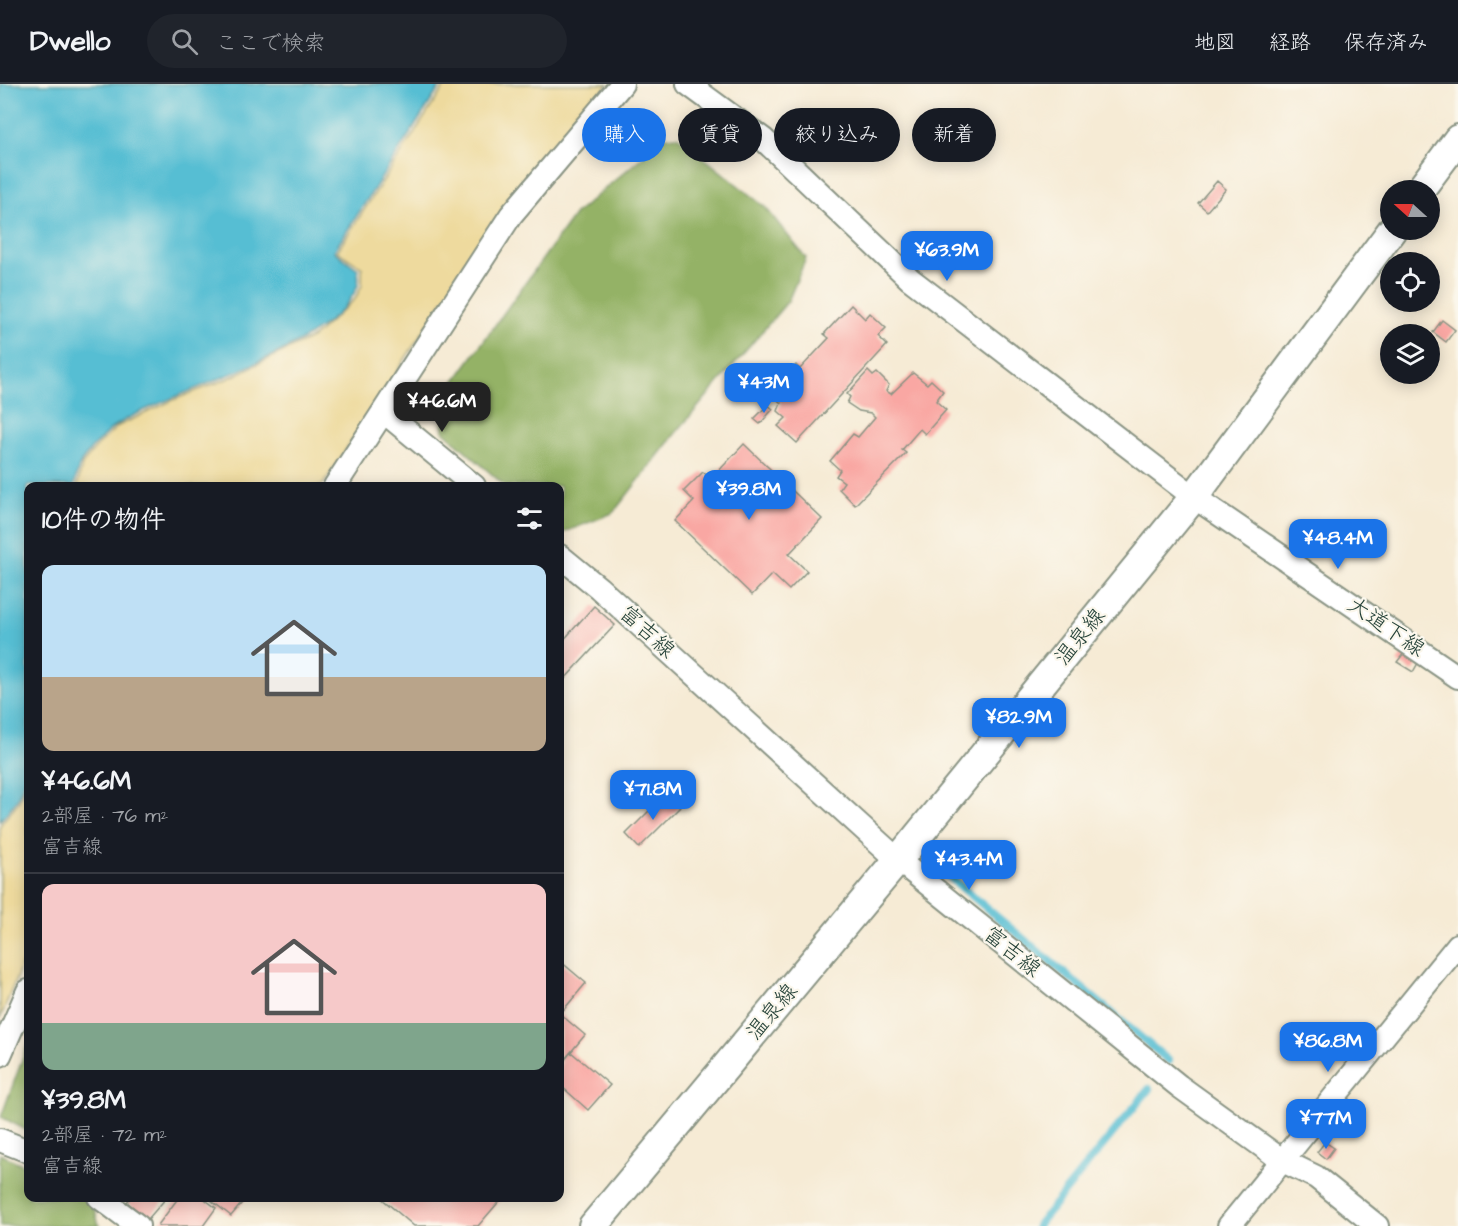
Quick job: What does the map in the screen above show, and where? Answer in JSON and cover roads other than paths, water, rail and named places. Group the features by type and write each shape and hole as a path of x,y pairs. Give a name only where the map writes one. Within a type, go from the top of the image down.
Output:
{"street":[{"path":"338,482 511,215 622,84"},
{"name":"大道下線","path":"688,84 763,139 910,279 1194,497 1458,677"},
{"path":"1427,180 1458,139"},
{"name":"温泉線","path":"593,1226 898,860 1194,497 1385,240"},
{"path":"384,412 469,482"},
{"name":"富吉線","path":"564,559 599,588 898,860 1179,1086 1283,1161 1316,1177 1377,1226"},
{"path":"1229,1226 1458,945"},
{"path":"0,1055 24,1000"},
{"path":"0,1140 24,1149"},
{"path":"106,1202 138,1226"}],"water":[{"path":"0,84 442,84 334,251 358,269 358,285 342,310 317,330 285,349 144,410 118,424 82,460 75,482 24,482 24,782 17,800 0,821"}],"waterway":[{"path":"934,864 1169,1061"},
{"path":"1037,1226 1149,1089"}]}
